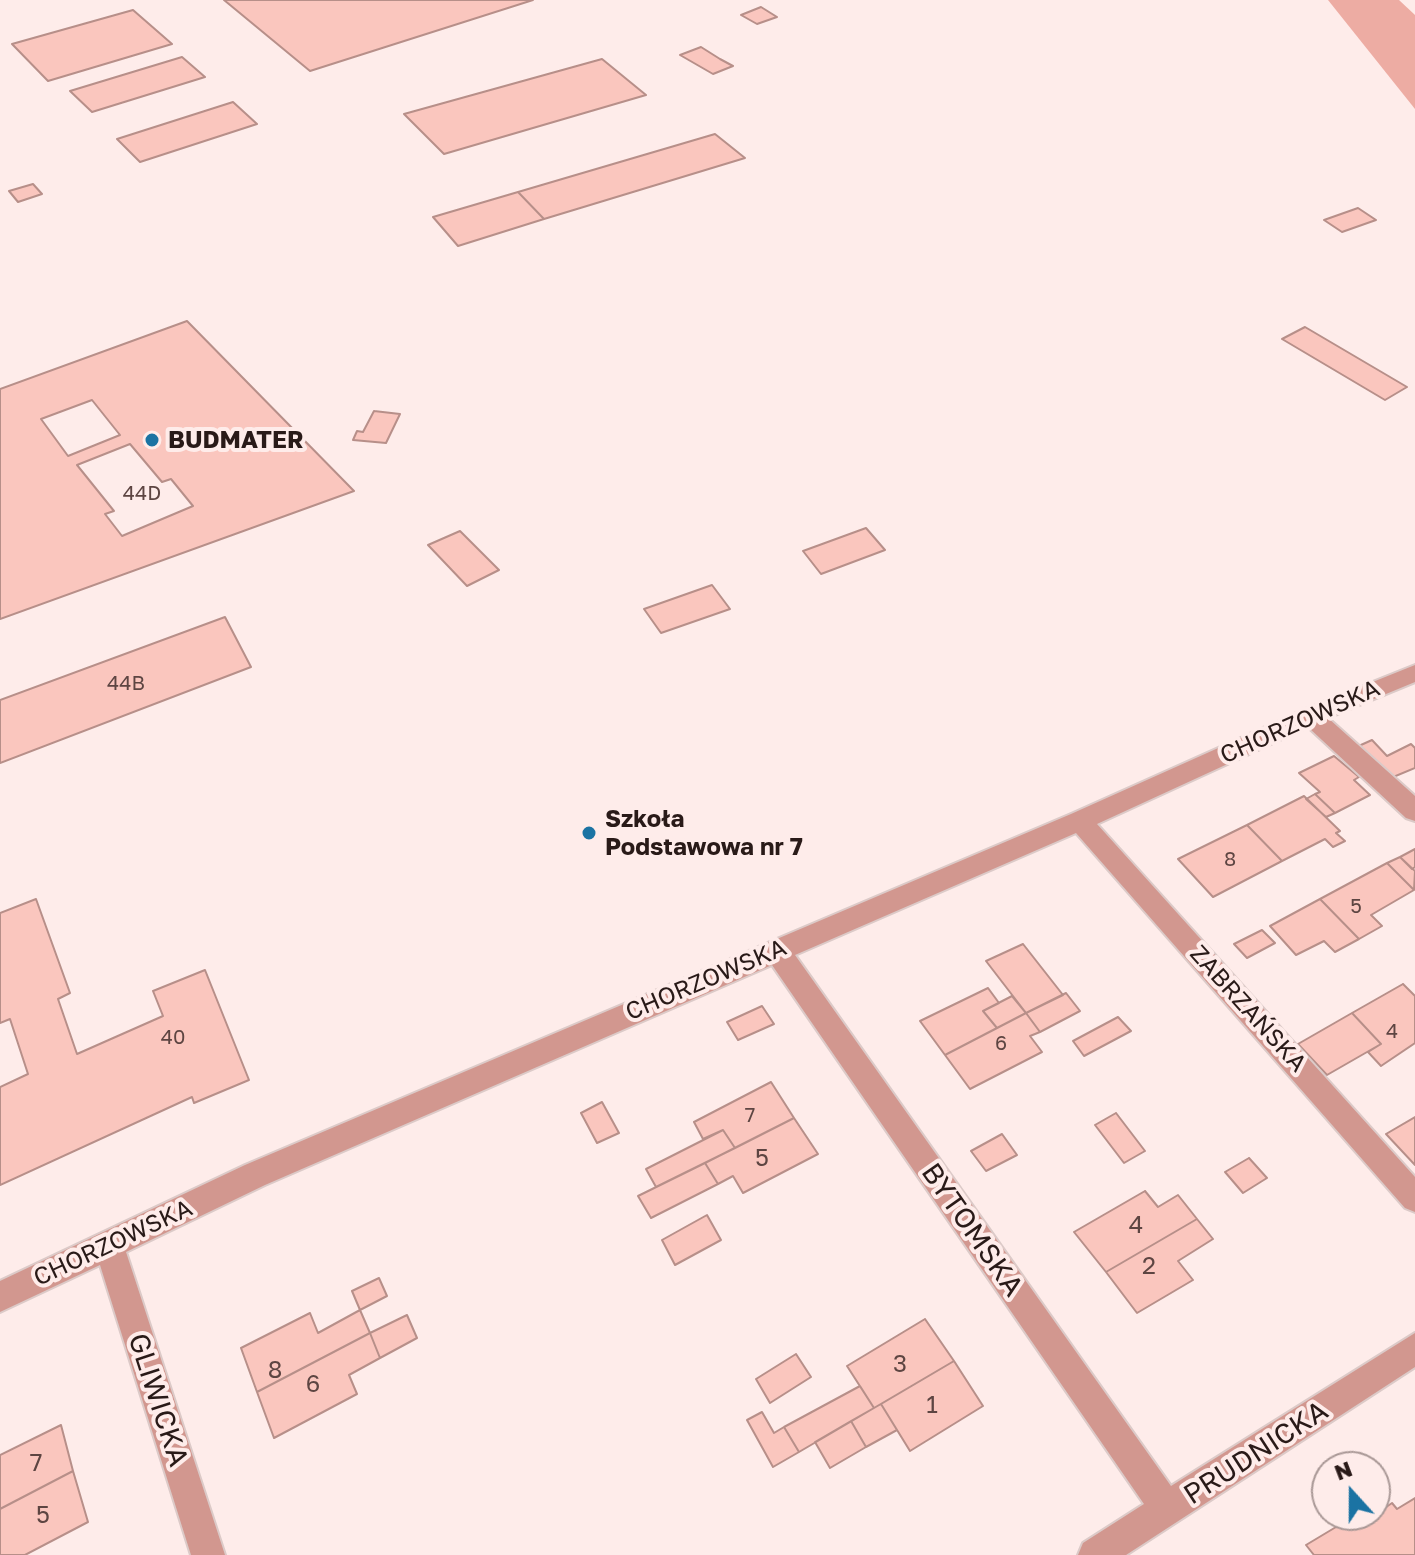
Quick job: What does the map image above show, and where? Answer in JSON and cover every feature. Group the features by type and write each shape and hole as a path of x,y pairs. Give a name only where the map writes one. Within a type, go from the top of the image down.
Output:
{"street":[{"name":"CHORZOWSKA","path":"0,1297 255,1175 1080,821 1311,716 1415,673"},
{"path":"1311,716 1415,811"},
{"name":"ZABRZAŃSKA","path":"1080,821 1415,1198"},
{"name":"BYTOMSKA","path":"776,950 1168,1510"},
{"name":"GLIWICKA","path":"109,1246 208,1555"},
{"name":"PRUDNICKA","path":"1095,1555 1415,1349"}],"shaded area":[{"path":"1328,0 1399,0 1415,15 1415,109"}],"building":[{"path":"224,0 533,0 310,71"},
{"path":"761,7 777,17 757,24 741,15"},
{"path":"133,10 172,44 48,81 12,44"},
{"path":"701,47 733,66 713,74 680,55"},
{"path":"182,57 205,77 92,112 70,91"},
{"path":"602,59 646,95 444,154 404,114"},
{"path":"233,102 257,124 140,162 117,139"},
{"path":"715,134 745,158 544,219 518,192"},
{"path":"33,184 42,194 18,202 9,191"},
{"path":"518,192 544,219 458,246 433,217"},
{"path":"1358,208 1376,220 1342,232 1324,220"},
{"name":"BUDMATER","path":"187,321 354,491 0,619 0,389"},
{"path":"1305,327 1407,387 1385,400 1282,339"},
{"path":"92,400 120,435 68,456 41,419"},
{"path":"374,411 400,414 386,443 353,440 357,431 363,432"},
{"path":"130,444 162,482 171,479 193,506 122,536 105,514 114,511 77,465"},
{"path":"866,528 885,550 821,574 803,551"},
{"path":"460,531 499,570 467,586 428,545"},
{"path":"712,585 730,609 661,633 644,609"},
{"path":"225,617 251,667 0,763 0,700"},
{"path":"1372,740 1387,756 1411,744 1415,748 1415,768 1386,780 1352,749"},
{"path":"1334,756 1359,777 1354,780 1370,795 1335,813 1315,794 1320,792 1299,773"},
{"path":"1315,794 1335,813 1326,817 1306,799"},
{"path":"1304,796 1340,831 1336,833 1345,841 1333,847 1325,839 1282,861 1247,825"},
{"path":"1247,825 1282,861 1213,897 1178,859"},
{"path":"1415,849 1415,867 1412,869 1400,857"},
{"path":"1400,857 1415,871 1414,890 1387,863"},
{"path":"1387,863 1414,890 1371,915 1382,926 1359,939 1320,899"},
{"path":"36,899 70,993 58,999 77,1054 163,1016 153,991 205,970 249,1080 194,1103 192,1097 0,1185 0,1087 28,1074 10,1019 0,1023 0,913"},
{"path":"1320,899 1359,939 1335,952 1324,941 1296,955 1270,926"},
{"path":"1262,930 1275,943 1247,958 1234,944"},
{"path":"1023,944 1063,995 1026,1013 986,961"},
{"path":"1403,984 1415,996 1415,1043 1381,1066 1368,1052 1381,1044 1352,1013"},
{"path":"988,988 999,1003 983,1011 997,1028 945,1055 920,1021"},
{"path":"1066,993 1080,1011 1040,1032 1026,1013"},
{"path":"1012,996 1026,1013 997,1028 983,1011"},
{"path":"762,1006 774,1024 738,1040 727,1022"},
{"path":"1026,1013 1040,1032 1030,1036 1042,1052 970,1089 945,1055"},
{"path":"1352,1013 1381,1044 1327,1075 1298,1044"},
{"path":"1118,1017 1131,1031 1084,1056 1073,1041"},
{"path":"771,1082 794,1118 735,1148 723,1130 703,1139 694,1122"},
{"path":"602,1102 619,1133 597,1143 581,1113"},
{"path":"1116,1113 1145,1151 1124,1163 1095,1125"},
{"path":"1415,1117 1415,1165 1386,1134"},
{"path":"794,1118 818,1154 743,1193 733,1176 718,1184 705,1163"},
{"path":"723,1130 735,1148 656,1187 646,1169"},
{"path":"1002,1134 1017,1155 986,1171 971,1151"},
{"path":"1249,1158 1267,1178 1243,1193 1225,1172"},
{"path":"705,1163 718,1184 651,1218 638,1196"},
{"path":"1145,1191 1158,1207 1178,1195 1197,1219 1106,1272 1074,1232"},
{"path":"707,1215 721,1240 675,1265 662,1240"},
{"path":"1197,1219 1213,1239 1178,1261 1193,1280 1137,1313 1106,1272"},
{"path":"379,1278 387,1296 360,1310 352,1291"},
{"path":"360,1310 370,1333 257,1392 241,1348 310,1313 318,1333"},
{"path":"407,1315 417,1338 380,1358 370,1333"},
{"path":"925,1319 954,1361 874,1408 847,1366"},
{"path":"370,1333 380,1358 349,1375 357,1394 274,1438 257,1392"},
{"path":"796,1354 811,1377 770,1403 756,1379"},
{"path":"954,1361 983,1406 910,1451 881,1404"},
{"path":"860,1386 874,1408 799,1452 784,1427"},
{"path":"881,1404 897,1430 866,1447 851,1421"},
{"path":"762,1412 774,1433 784,1427 799,1452 773,1467 747,1420"},
{"path":"851,1421 866,1447 830,1468 815,1442"},
{"path":"61,1425 73,1471 0,1509 0,1455"},
{"path":"73,1471 88,1522 25,1555 0,1555 0,1509"},
{"path":"1415,1498 1415,1555 1314,1555 1306,1545 1329,1531 1391,1531 1391,1504 1397,1509"}],"place":[{"name":"BUDMATER","path":"152,440"},
{"name":"Szkoła Podstawowa nr 7","path":"589,833"}]}
